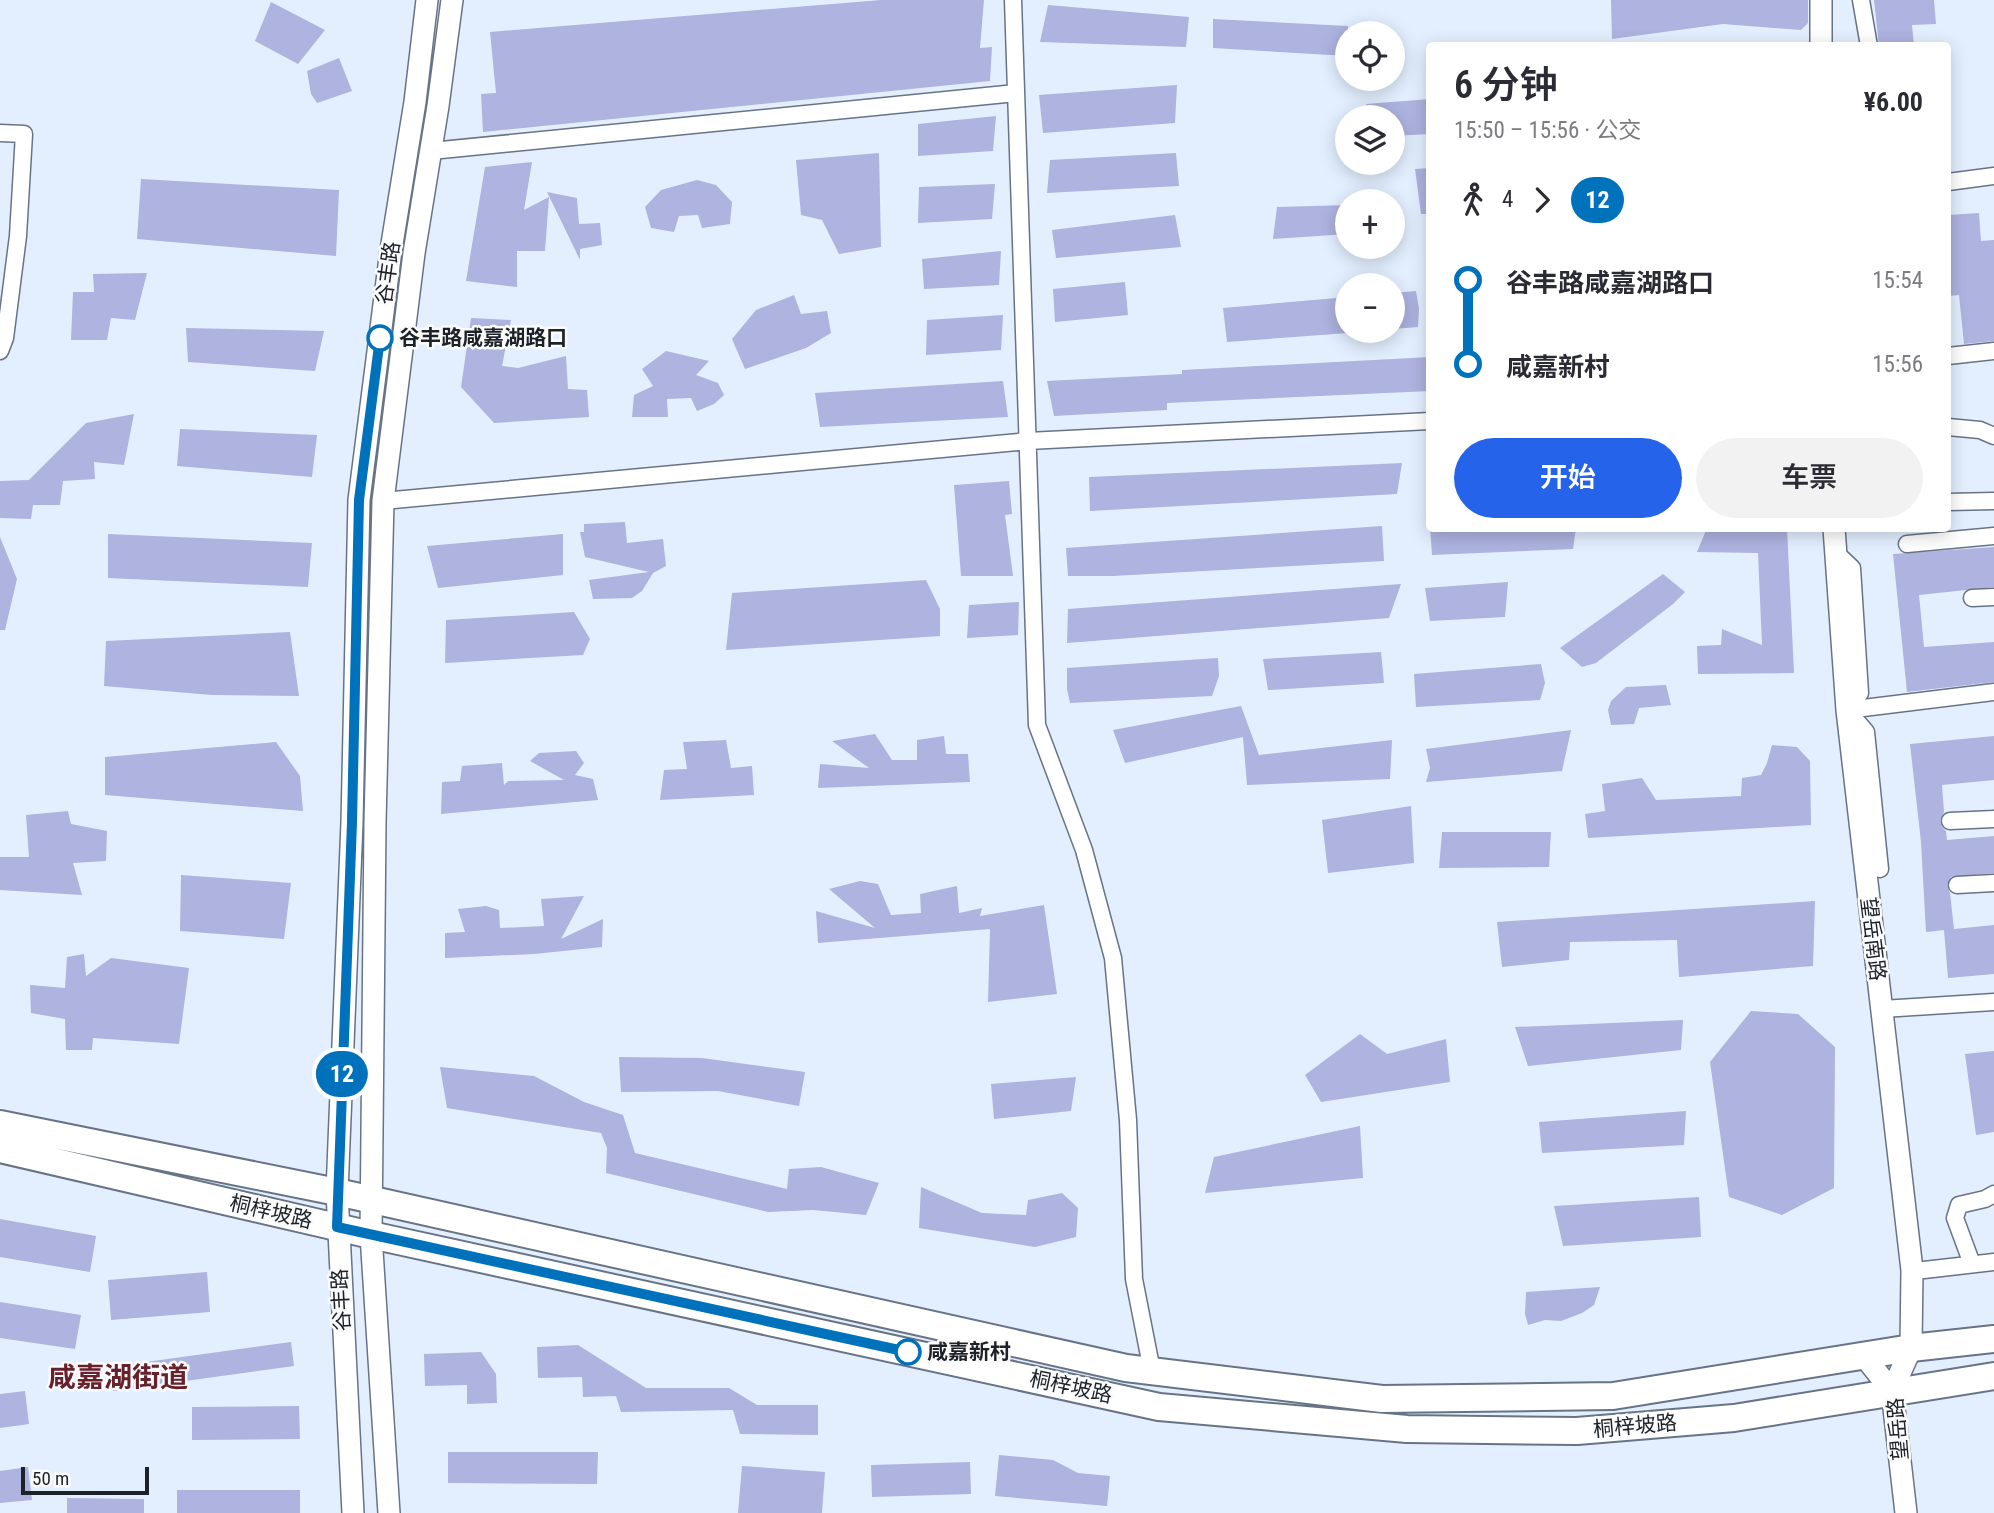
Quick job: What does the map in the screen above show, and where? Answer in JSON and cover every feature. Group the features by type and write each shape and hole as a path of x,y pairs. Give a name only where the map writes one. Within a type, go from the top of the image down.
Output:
{"main road":[{"name":"桐梓坡路","path":"0,1124 337,1192 1126,1368 1382,1399 1613,1396 1911,1348 1994,1339"},
{"name":"桐梓坡路","path":"0,1149 372,1235 1159,1406 1407,1429 1577,1431 1734,1418 1994,1376"}],"street":[{"name":"谷丰路","path":"353,1513 337,1192 352,822 359,500 427,0"},
{"name":"谷丰路","path":"388,1513 372,1235 375,823 383,501 414,253 452,0"},
{"path":"1013,0 1037,725 1084,850 1113,958 1128,1120 1135,1279 1152,1371"},
{"path":"1821,0 1821,42"},
{"path":"1861,0 1867,42"},
{"path":"431,151 1016,93"},
{"path":"0,133 24,134 18,236 5,338 0,351"},
{"path":"1951,182 1994,176"},
{"path":"1951,353 1994,351"},
{"path":"383,501 1028,441 1426,421"},
{"path":"1951,427 1980,430 1994,436"},
{"path":"1951,502 1994,501"},
{"name":"望岳南路","path":"1834,532 1847,710 1912,1270 1911,1348"},
{"path":"1907,544 1994,536"},
{"path":"1972,598 1994,597"},
{"path":"1847,710 1994,692"},
{"path":"1847,710 1866,732 1880,869"},
{"path":"1950,821 1994,819"},
{"path":"1957,886 1994,883"},
{"path":"1882,1009 1994,1002"},
{"path":"1972,1265 1955,1218 1959,1205 1994,1194"},
{"path":"1912,1270 1994,1262"},
{"name":"望岳路","path":"1906,1513 1892,1391 1911,1348"},
{"path":"1864,1356 1892,1391"}],"building":[{"path":"881,0 984,0 980,48 992,47 990,81 483,132 481,94 496,93 490,32"},
{"path":"1611,0 1808,0 1808,23 1801,30 1723,24 1612,39"},
{"path":"1874,0 1934,0 1936,24 1912,25 1914,42 1879,42"},
{"path":"271,2 325,30 298,64 255,41"},
{"path":"1048,5 1189,17 1186,47 1040,42"},
{"path":"1213,19 1335,25 1335,55 1213,48"},
{"path":"339,58 352,91 317,103 311,94 307,71"},
{"path":"1177,85 1175,123 1043,133 1039,95"},
{"path":"1426,99 1426,134 1405,135 1405,105 1366,105"},
{"path":"996,116 993,151 918,156 918,124"},
{"path":"879,153 881,247 839,254 822,220 801,215 796,160"},
{"path":"1176,153 1179,186 1047,193 1050,160"},
{"path":"532,162 524,210 549,197 545,251 517,251 517,287 466,281 485,167"},
{"path":"1426,168 1426,214 1421,214 1415,169"},
{"path":"141,179 339,190 336,256 137,239"},
{"path":"697,180 716,185 732,202 730,224 702,228 698,215 679,216 674,232 651,228 645,207 661,190"},
{"path":"995,184 992,219 918,223 919,187"},
{"path":"547,192 577,198 579,224 600,223 602,245 580,249 580,260"},
{"path":"1335,205 1335,235 1273,239 1277,207"},
{"path":"1979,213 1981,241 1994,240 1994,341 1964,344 1959,295 1951,296 1951,215"},
{"path":"1175,215 1181,247 1056,258 1052,230"},
{"path":"1001,251 999,285 924,289 922,259"},
{"path":"147,273 135,320 111,318 107,340 71,340 73,292 94,292 93,274"},
{"path":"1125,282 1128,315 1055,322 1053,289"},
{"path":"1416,291 1418,327 1405,328 1405,292"},
{"path":"794,295 801,314 827,311 831,333 806,348 745,369 732,339 756,310"},
{"path":"1335,298 1335,334 1227,342 1223,308"},
{"path":"1003,315 1001,350 926,355 927,320"},
{"path":"471,318 511,320 502,366 518,368 566,356 568,389 587,390 589,417 494,423 461,387"},
{"path":"186,328 324,331 315,371 188,362"},
{"path":"666,351 709,361 696,375 718,383 724,395 714,404 697,411 691,398 667,399 668,417 632,417 634,395 653,386 642,369"},
{"path":"1426,357 1426,391 1167,403 1167,410 1054,416 1047,381 1182,374 1182,370"},
{"path":"1003,381 1008,417 820,427 815,393"},
{"path":"134,414 124,465 94,462 95,479 63,481 60,505 33,505 31,519 0,518 0,481 29,480 86,423"},
{"path":"180,429 317,435 312,477 177,466"},
{"path":"1402,463 1397,494 1090,511 1089,477"},
{"path":"1009,481 1012,514 1005,515 1013,576 961,576 954,485"},
{"path":"625,522 627,543 663,539 666,566 653,573 642,591 632,598 593,599 589,580 649,572 585,557 580,532 584,532 584,524"},
{"path":"1382,526 1384,561 1113,576 1068,576 1066,548"},
{"path":"1430,532 1575,532 1573,549 1432,555"},
{"path":"1705,532 1787,532 1794,673 1698,674 1697,646 1721,645 1722,629 1762,645 1758,553 1697,552"},
{"path":"108,534 312,543 308,587 108,578"},
{"path":"563,534 563,575 438,588 427,546"},
{"path":"0,537 17,579 5,630 0,630"},
{"path":"1994,547 1994,587 1919,595 1924,647 1994,642 1994,682 1907,692 1893,554"},
{"path":"1663,574 1685,592 1596,663 1582,667 1560,648"},
{"path":"926,580 940,609 940,636 726,650 732,593"},
{"path":"1508,582 1505,617 1430,621 1425,588"},
{"path":"1401,584 1389,618 1067,643 1068,609"},
{"path":"1019,602 1018,635 967,638 969,605"},
{"path":"574,612 590,639 583,655 445,663 446,620"},
{"path":"290,632 299,696 212,695 104,686 106,641"},
{"path":"1381,652 1384,683 1268,690 1263,659"},
{"path":"1218,658 1219,676 1212,696 1070,703 1067,668"},
{"path":"1541,664 1545,683 1540,700 1416,707 1414,674"},
{"path":"1666,685 1671,705 1639,708 1634,724 1611,725 1608,710 1611,701 1626,687"},
{"path":"1241,706 1259,755 1392,740 1390,779 1247,785 1243,737 1125,763 1113,730"},
{"path":"1571,730 1562,771 1426,782 1430,768 1426,749"},
{"path":"875,734 892,760 917,760 917,740 944,736 946,754 968,754 970,782 818,788 820,764 869,768 832,741"},
{"path":"1994,736 1994,780 1942,785 1944,812 1940,821 1946,831 1947,840 1994,836 1994,873 1951,877 1947,885 1954,929 1926,932 1921,842 1910,744"},
{"path":"726,740 731,768 752,766 754,795 660,800 664,770 687,769 683,742"},
{"path":"276,742 300,776 303,811 105,795 105,757"},
{"path":"1772,745 1797,747 1810,761 1811,825 1588,838 1585,814 1605,811 1602,784 1642,778 1656,800 1741,796 1742,778 1761,775"},
{"path":"576,751 584,763 575,775 593,779 598,800 441,814 442,782 460,781 462,766 502,763 504,785 508,781 564,780 530,761 539,753"},
{"path":"1411,806 1414,863 1328,873 1322,820"},
{"path":"68,811 71,824 107,831 106,861 73,863 82,895 0,890 0,857 29,857 26,815"},
{"path":"1442,832 1551,832 1549,867 1439,868"},
{"path":"181,875 291,883 284,939 180,931"},
{"path":"860,881 878,884 891,915 921,913 920,894 957,886 959,913 982,908 980,916 1044,905 1057,994 988,1002 990,929 818,943 816,911 875,928 829,889"},
{"path":"584,896 561,939 603,919 602,947 534,954 445,958 445,933 465,932 458,909 486,906 499,910 500,928 544,926 541,899"},
{"path":"1815,901 1813,966 1679,977 1677,940 1570,942 1569,960 1502,967 1497,922"},
{"path":"1994,925 1994,974 1948,978 1944,930"},
{"path":"84,954 86,976 111,958 189,968 179,1044 93,1038 92,1050 66,1050 65,1019 31,1013 30,985 65,988 67,957"},
{"path":"1751,1011 1798,1014 1835,1047 1834,1188 1782,1215 1729,1197 1710,1062"},
{"path":"1683,1020 1681,1050 1528,1066 1515,1027"},
{"path":"1360,1034 1387,1054 1446,1039 1450,1082 1321,1102 1305,1075"},
{"path":"1994,1051 1994,1132 1976,1135 1965,1054"},
{"path":"619,1057 702,1058 805,1072 799,1106 718,1091 621,1092"},
{"path":"440,1067 534,1076 584,1102 623,1115 635,1153 787,1189 789,1169 821,1167 879,1183 866,1215 813,1210 768,1212 606,1173 607,1148 601,1133 447,1108"},
{"path":"1076,1077 1071,1111 994,1119 991,1084"},
{"path":"1686,1111 1684,1145 1542,1153 1539,1122"},
{"path":"1360,1126 1363,1178 1205,1193 1214,1157"},
{"path":"921,1187 982,1213 1026,1215 1028,1200 1062,1193 1078,1208 1076,1237 1035,1247 919,1228"},
{"path":"1699,1197 1701,1237 1563,1246 1554,1206"},
{"path":"0,1219 96,1236 90,1272 0,1257"},
{"path":"207,1272 210,1312 111,1320 108,1280"},
{"path":"1600,1287 1594,1305 1582,1313 1561,1321 1545,1320 1528,1325 1525,1314 1526,1292"},
{"path":"0,1302 81,1315 75,1349 0,1338"},
{"path":"291,1342 294,1366 113,1391 110,1367"},
{"path":"578,1345 646,1388 729,1388 757,1405 818,1405 818,1435 740,1434 733,1410 621,1412 616,1396 583,1397 582,1377 538,1378 537,1347"},
{"path":"481,1352 496,1374 497,1403 467,1404 467,1385 425,1386 424,1354"},
{"path":"25,1391 29,1424 0,1428 0,1394"},
{"path":"299,1406 300,1439 192,1440 192,1407"},
{"path":"448,1452 598,1452 597,1484 448,1483"},
{"path":"999,1455 1053,1460 1078,1473 1110,1476 1107,1506 995,1496"},
{"path":"970,1462 971,1494 872,1497 871,1465"},
{"path":"742,1466 825,1472 822,1513 738,1513"},
{"path":"28,1467 32,1500 0,1503 0,1471"},
{"path":"177,1490 300,1490 300,1513 177,1513"},
{"path":"67,1498 144,1499 144,1513 67,1513"}],"bus line":[{"name":"12","path":"380,338 359,500 352,822 337,1227 908,1352"}],"place":[{"name":"谷丰路咸嘉湖路口","path":"380,338"},
{"name":"咸嘉新村","path":"908,1352"}],"district":[{"name":"咸嘉湖街道","path":"118,1377"}]}
